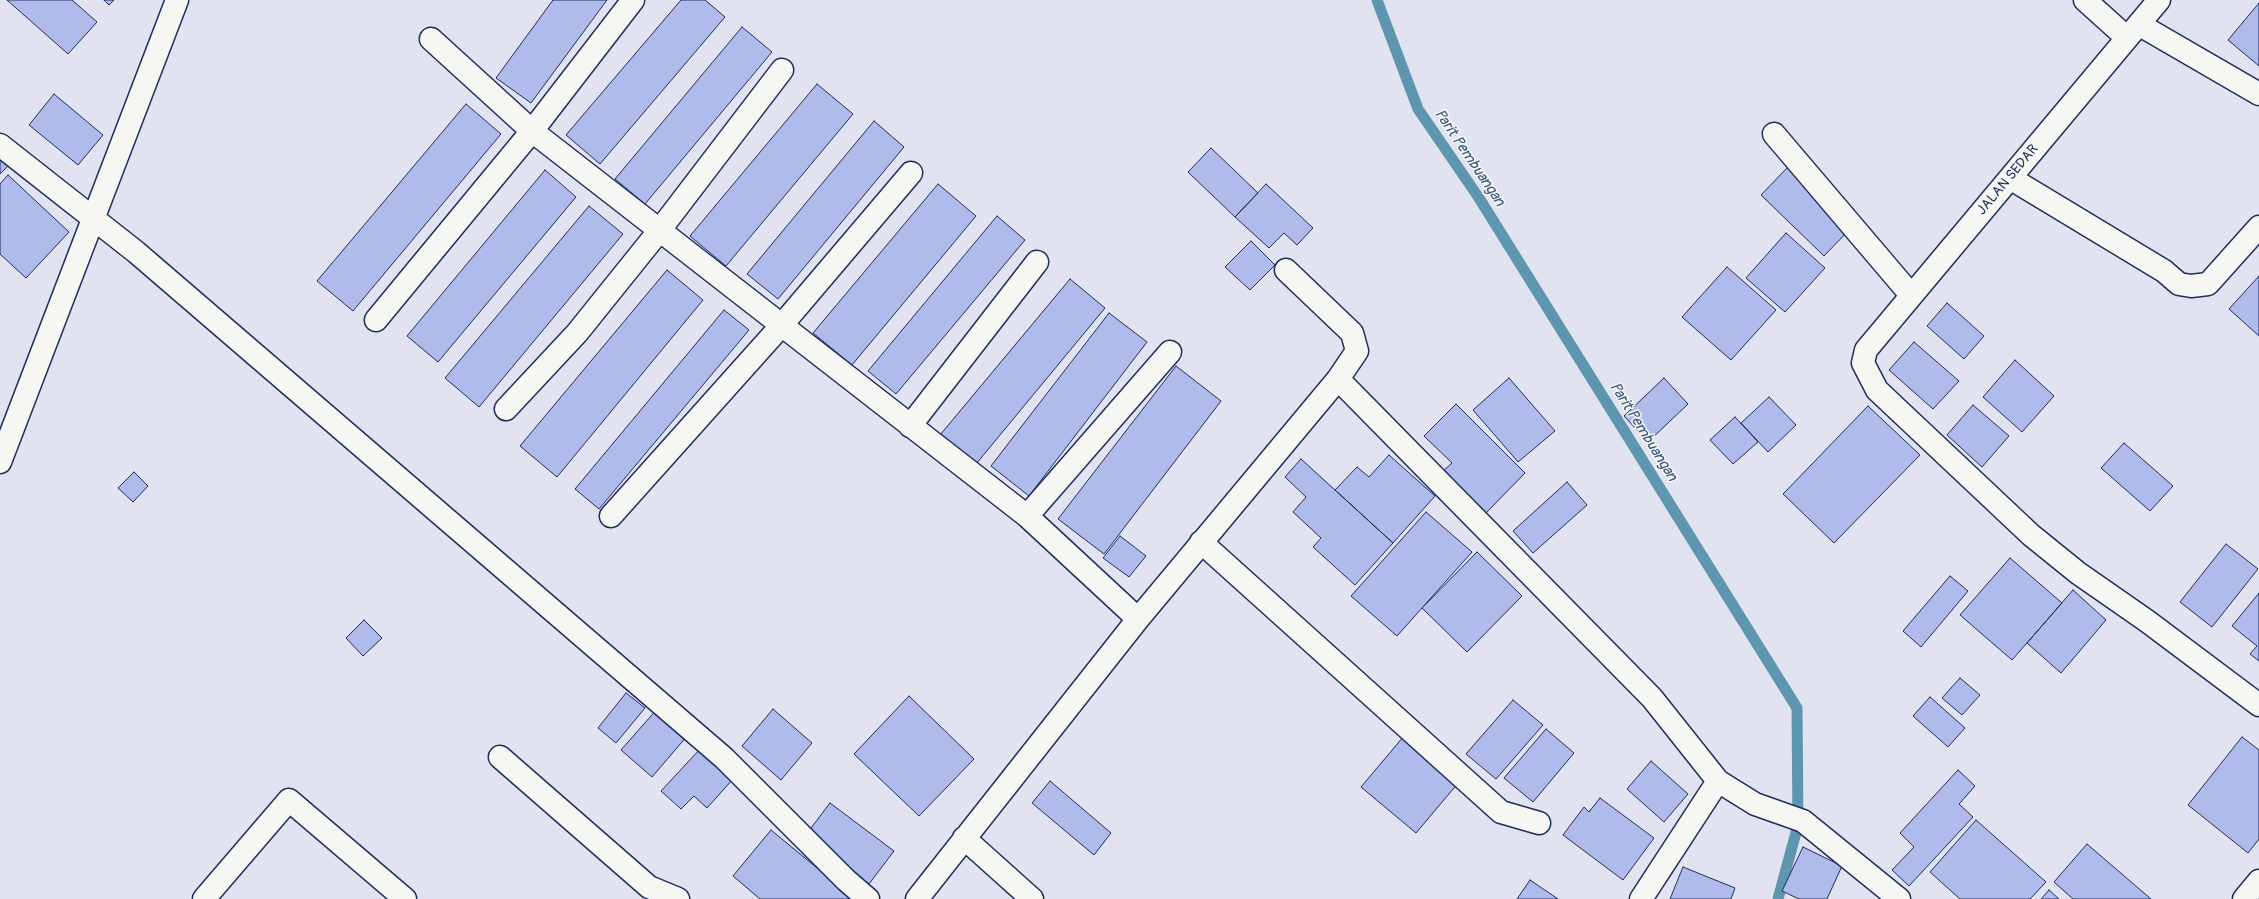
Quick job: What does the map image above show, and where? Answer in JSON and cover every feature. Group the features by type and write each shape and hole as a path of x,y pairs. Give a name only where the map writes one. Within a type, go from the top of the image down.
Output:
{"street":[{"path":"0,462 92,218 178,0"},
{"path":"376,320 532,131 634,0"},
{"path":"2085,0 2133,31 2259,94"},
{"name":"JALAN SEDAR","path":"2159,0 1866,350 1863,363 1877,390 2031,535 2078,573 2147,621 2259,705"},
{"path":"431,39 532,131 1027,516 1138,618"},
{"path":"506,409 577,333 659,231 782,70"},
{"path":"1774,134 1911,295"},
{"path":"0,145 130,247 724,758 846,880 868,899"},
{"path":"611,516 782,326 911,173"},
{"path":"2010,178 2164,272 2179,284 2191,286 2208,284 2259,227"},
{"path":"910,426 1037,262"},
{"path":"917,899 1138,618 1338,379 1357,351 1352,333 1286,270"},
{"path":"1027,516 1170,352"},
{"path":"1338,379 1652,698 1718,781 1755,804 1803,821 1899,899"},
{"path":"1201,542 1501,812 1539,823"},
{"path":"500,757 644,893 678,899"},
{"path":"1641,899 1718,781"},
{"path":"204,899 289,800 405,899"},
{"path":"964,838 1032,899"}],"building":[{"path":"7,0 72,0 97,22 68,54"},
{"path":"104,0 114,0 109,5"},
{"path":"553,0 607,0 531,103 496,78"},
{"path":"681,0 705,0 725,17 600,164 566,135"},
{"path":"2259,3 2259,66 2228,40"},
{"path":"742,27 772,52 645,204 615,179"},
{"path":"817,84 853,114 726,266 690,236"},
{"path":"54,94 103,135 78,165 29,125"},
{"path":"466,104 501,134 353,311 317,281"},
{"path":"874,121 904,147 778,299 747,274"},
{"path":"1211,148 1258,193 1235,217 1188,172"},
{"path":"0,158 8,166 0,174"},
{"path":"1788,167 1851,228 1824,256 1761,195"},
{"path":"545,170 576,197 438,362 407,336"},
{"path":"8,175 69,232 26,278 0,254 0,184"},
{"path":"938,184 976,216 852,365 813,333"},
{"path":"1266,184 1313,228 1297,245 1284,233 1269,248 1235,217"},
{"path":"589,206 623,234 479,407 445,378"},
{"path":"997,216 1025,240 896,394 868,371"},
{"path":"1786,233 1825,268 1785,312 1746,278"},
{"path":"1251,241 1275,265 1250,290 1225,267"},
{"path":"1727,267 1776,310 1731,360 1682,317"},
{"path":"667,270 703,300 557,477 520,446"},
{"path":"2259,276 2259,336 2229,309"},
{"path":"1070,279 1105,308 976,464 940,435"},
{"path":"1947,303 1984,336 1964,359 1927,326"},
{"path":"724,310 749,330 599,509 575,489"},
{"path":"1109,313 1147,342 1029,496 991,466"},
{"path":"1914,342 1959,381 1933,409 1889,370"},
{"path":"2015,360 2054,396 2022,432 1983,397"},
{"path":"1176,366 1221,401 1104,554 1058,519"},
{"path":"1509,378 1555,431 1518,462 1473,410"},
{"path":"1664,378 1688,404 1648,442 1624,416"},
{"path":"1769,397 1796,425 1768,452 1741,423"},
{"path":"1456,404 1525,473 1485,514 1442,472 1452,463 1424,436"},
{"path":"1973,405 2009,436 1982,467 1947,435"},
{"path":"1868,406 1920,455 1834,543 1783,494"},
{"path":"1735,417 1758,442 1733,464 1710,440"},
{"path":"2124,443 2173,486 2150,511 2101,468"},
{"path":"1389,455 1435,496 1393,543 1335,490 1357,467 1369,477"},
{"path":"1301,459 1393,543 1355,585 1313,547 1321,538 1293,512 1306,497 1285,477"},
{"path":"134,472 148,486 133,502 118,488"},
{"path":"1567,482 1587,505 1533,553 1513,531"},
{"path":"1426,512 1472,552 1397,636 1351,596"},
{"path":"1120,536 1146,556 1129,577 1103,558"},
{"path":"2226,544 2258,569 2212,627 2180,602"},
{"path":"1477,552 1522,596 1467,652 1422,608"},
{"path":"2010,558 2062,603 2012,660 1960,615"},
{"path":"1950,576 1968,591 1921,647 1903,631"},
{"path":"2073,590 2106,620 2061,673 2027,643"},
{"path":"2259,593 2259,661 2250,654 2257,646 2232,626"},
{"path":"364,620 382,638 363,656 346,638"},
{"path":"1960,678 1980,695 1962,715 1942,698"},
{"path":"626,693 645,708 616,743 598,728"},
{"path":"909,696 974,759 919,816 854,754"},
{"path":"1930,697 1965,728 1948,747 1913,716"},
{"path":"1513,700 1543,725 1496,779 1466,754"},
{"path":"658,708 688,735 652,777 621,750"},
{"path":"773,709 812,743 781,780 742,746"},
{"path":"1546,729 1574,753 1533,802 1504,778"},
{"path":"1404,736 1459,782 1416,833 1361,787"},
{"path":"2242,737 2259,750 2259,839 2248,853 2188,805"},
{"path":"701,748 734,778 707,808 694,796 681,809 661,791"},
{"path":"1651,761 1688,794 1664,822 1627,789"},
{"path":"1958,770 1975,786 1959,804 1973,817 1909,886 1892,870 1914,847 1900,833"},
{"path":"1050,781 1111,833 1094,855 1032,803"},
{"path":"1600,798 1654,838 1623,880 1563,835 1584,807 1589,812"},
{"path":"830,803 894,851 869,884 805,836"},
{"path":"1976,820 2046,882 2030,899 1960,899 1930,872"},
{"path":"771,830 851,896 848,899 760,899 733,876"},
{"path":"2087,844 2151,899 2073,899 2054,882"},
{"path":"1803,847 1842,866 1827,899 1799,899 1782,891"},
{"path":"1683,867 1735,888 1731,899 1670,899"},
{"path":"1530,880 1558,899 1517,899"},
{"path":"2049,890 2059,899 2041,899"}],"waterway":[{"name":"Parit Pembuangan","path":"1377,0 1418,109 1479,198 1797,708 1798,825 1778,899"}]}
